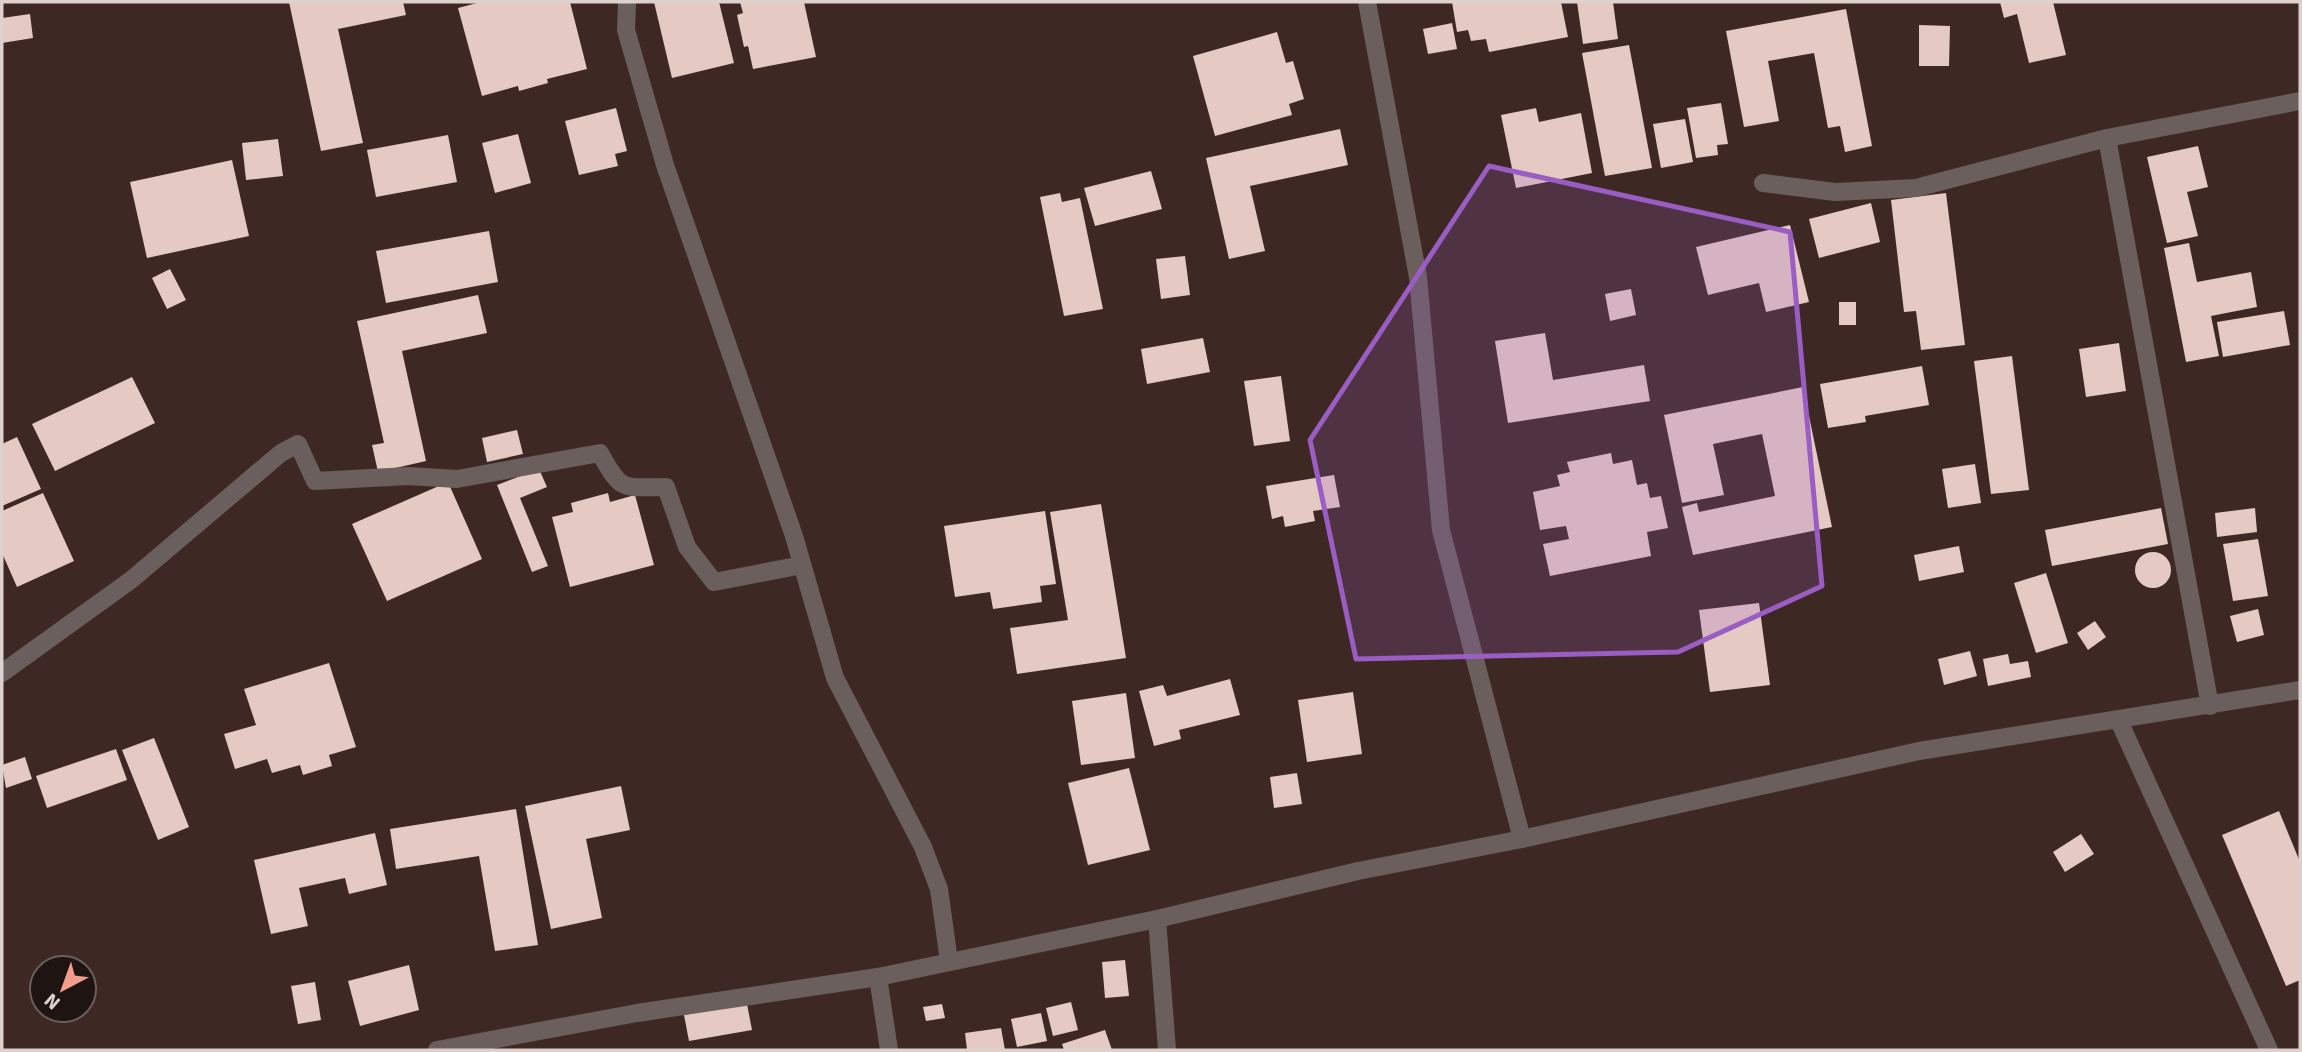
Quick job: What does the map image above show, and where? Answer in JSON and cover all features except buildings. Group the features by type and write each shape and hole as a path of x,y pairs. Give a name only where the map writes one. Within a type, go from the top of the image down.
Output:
{"street":[{"path":"627,2 626,30 664,165 802,565 835,678 923,847 939,888 949,961"},
{"path":"1367,2 1418,277 1441,530 1522,839"},
{"path":"1763,183 1835,192 1916,188 2107,138 2300,101"},
{"path":"2107,138 2210,706"},
{"path":"2,673 131,580 282,453 298,444 315,481 408,476 457,479 600,453 615,482 624,487 666,487 687,547 714,582 802,565"},
{"path":"438,1050 637,1013 878,977 1157,919 1358,871 1522,839 1919,751 2300,690"},
{"path":"2119,721 2269,1050"},
{"path":"1157,919 1167,1050"},
{"path":"878,977 889,1050"}],"highlighted area":[{"path":"1489,166 1790,232 1822,586 1678,652 1356,659 1310,440"}]}
